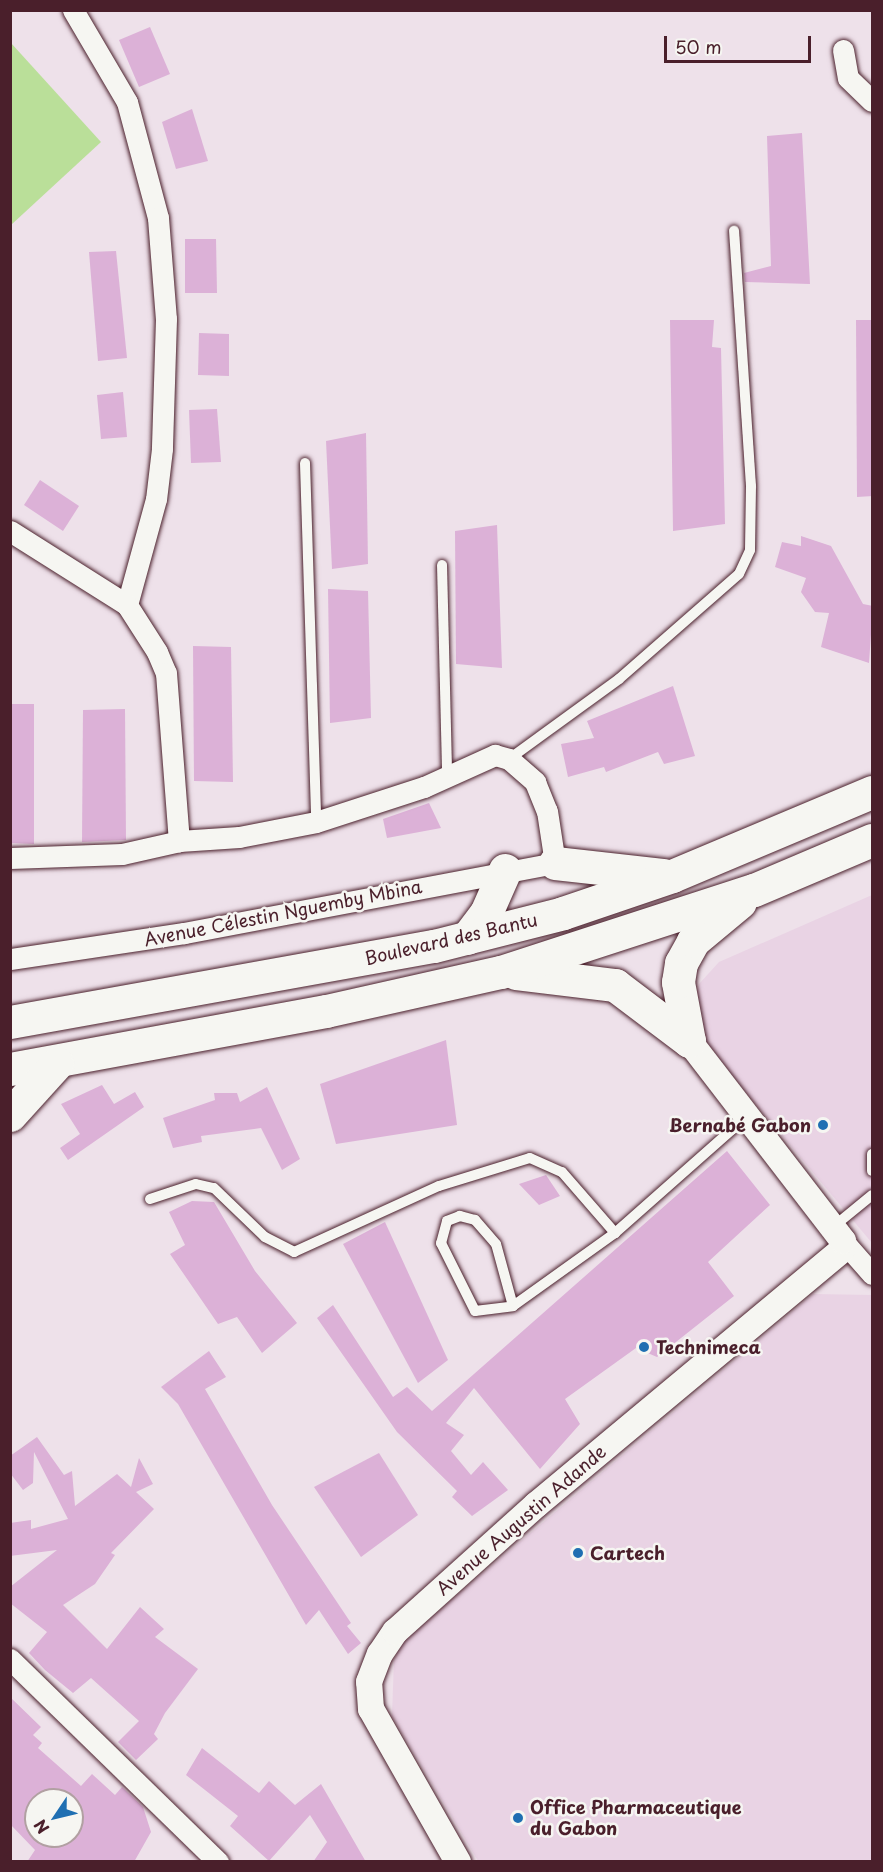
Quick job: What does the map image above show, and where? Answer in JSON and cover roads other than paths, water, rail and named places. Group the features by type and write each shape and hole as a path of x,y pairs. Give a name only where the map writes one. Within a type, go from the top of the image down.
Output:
{"highway":[{"name":"Boulevard des Bantu","path":"10,1022 207,991 467,938 672,876 873,792"},
{"path":"10,1069 57,1063 501,972 754,890 873,840"},
{"path":"555,863 672,876"},
{"path":"467,938 486,913 505,870"},
{"path":"689,1041 678,982 681,963 693,941 754,890"},
{"path":"501,972 615,985 689,1041"},
{"path":"10,1115 57,1063"}],"street":[{"path":"73,10 127,102 158,218 166,319 162,449 156,499 127,605"},
{"path":"843,50 848,78 873,101"},
{"path":"10,531 127,605 166,673 179,841"},
{"path":"10,858 122,854 179,841 239,837 316,822 447,778 480,759 509,759 542,796 555,863"},
{"name":"Avenue Célestin Nguemby Mbina","path":"10,959 184,933 505,870 555,863"},
{"path":"689,1041 745,1118 873,1274"},
{"name":"Avenue Augustin Adande","path":"458,1862 371,1710 369,1682 380,1654 441,1589 836,1258 838,1234"},
{"path":"10,1659 218,1862"}],"lane":[{"path":"509,759 619,679 739,574 750,550 751,486 734,231"},
{"path":"305,463 316,822"},
{"path":"442,564 447,778"},
{"path":"513,1306 496,1244 475,1220 460,1216 447,1221 441,1243 466,1303 475,1311 513,1306 615,1233 745,1118"},
{"path":"873,1154 873,1171"},
{"path":"150,1199 196,1184 214,1188 265,1237 294,1252 439,1186 530,1158 570,1178 615,1233"},
{"path":"838,1234 873,1195"}],"place":[{"name":"Bernabé Gabon","path":"823,1125"},
{"name":"Technimeca","path":"644,1347"},
{"name":"Cartech","path":"578,1553"},
{"name":"Office Pharmaceutique du Gabon","path":"518,1818"}]}
